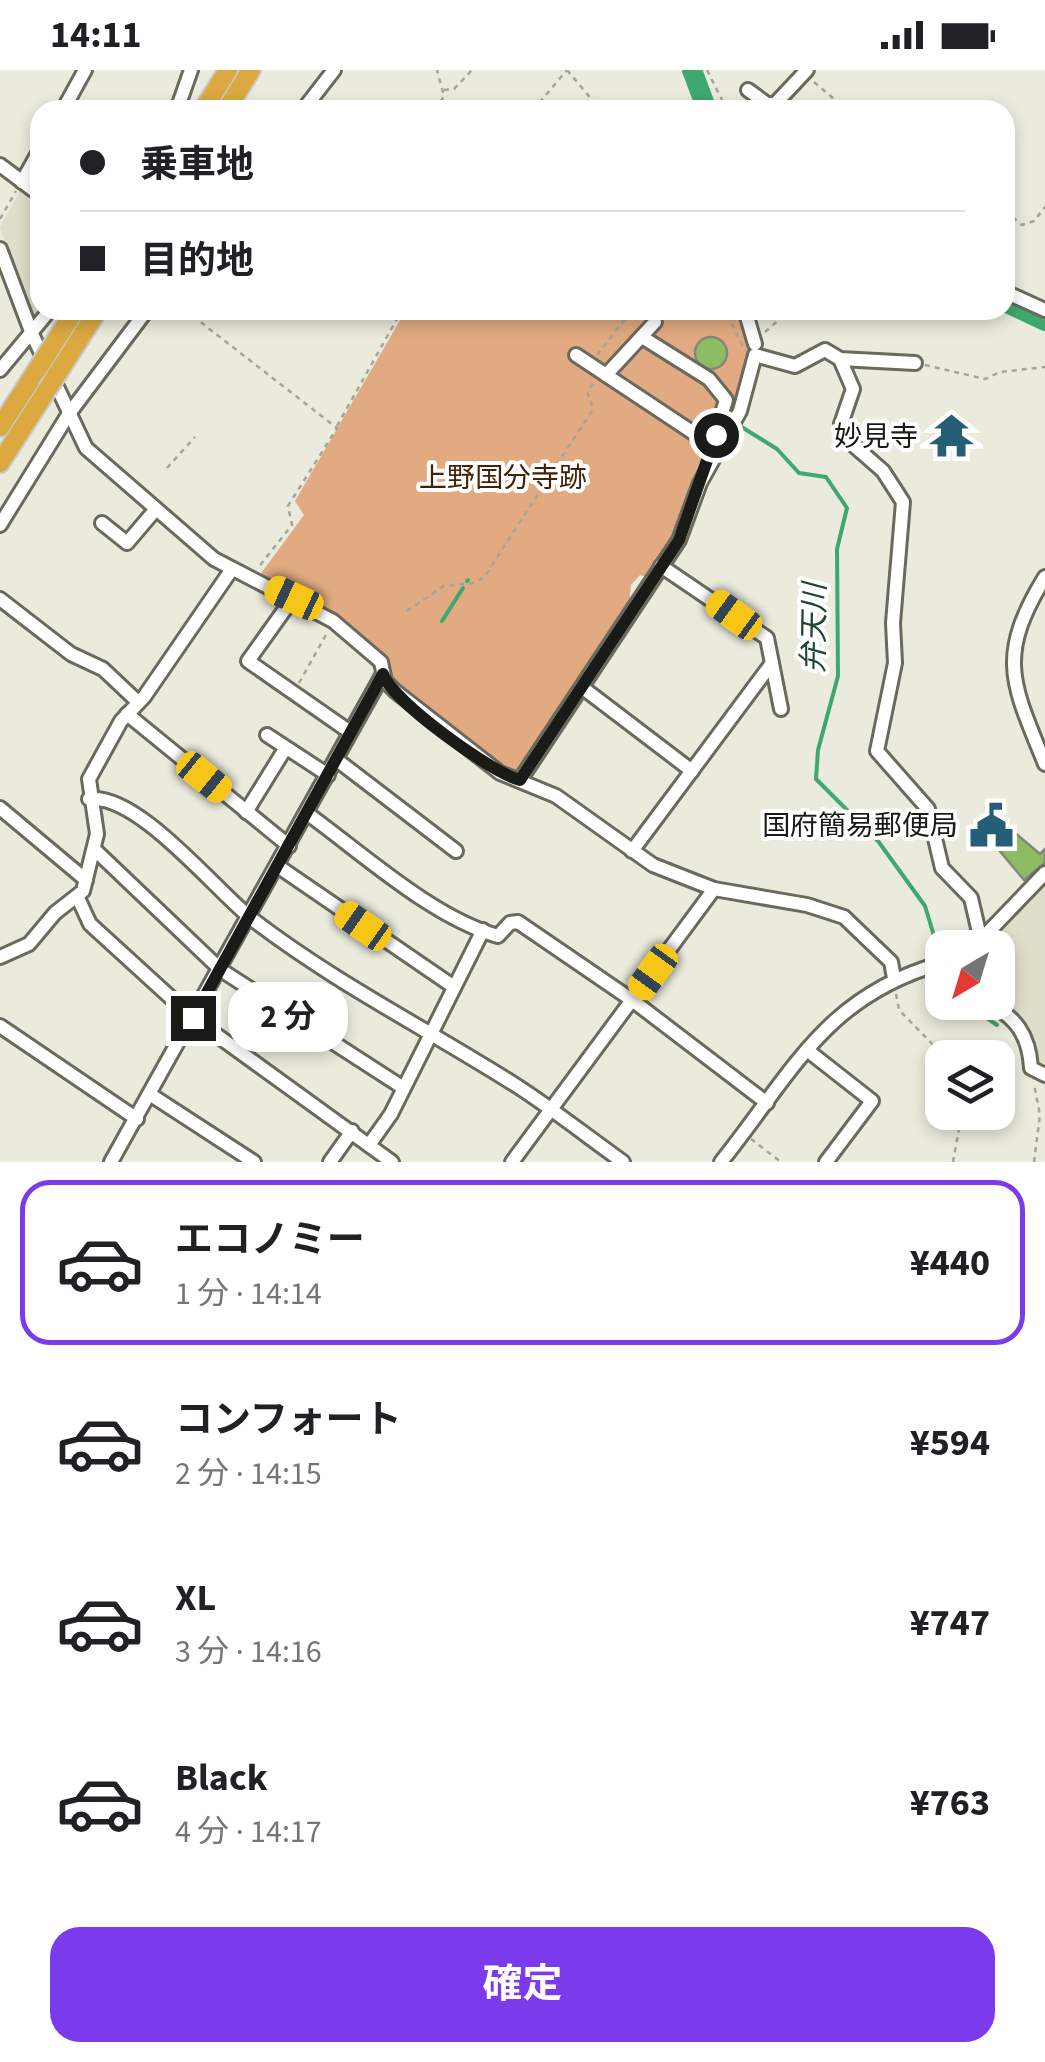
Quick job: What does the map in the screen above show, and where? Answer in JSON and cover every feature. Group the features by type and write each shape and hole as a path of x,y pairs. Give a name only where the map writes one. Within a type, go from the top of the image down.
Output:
{"highway":[{"path":"209,100 228,70"},
{"path":"232,100 251,70"},
{"path":"0,427 68,320"},
{"path":"0,462 92,320"}],"street":[{"path":"69,100 86,70"},
{"path":"180,100 191,70"},
{"path":"311,100 334,70"},
{"path":"778,100 806,72"},
{"path":"748,90 763,100"},
{"path":"0,165 30,188"},
{"path":"22,182 30,168"},
{"path":"0,248 32,334 86,448 206,553 333,621 381,662 383,674 428,720 500,773 556,796 632,852 714,889 844,917 891,962 894,978"},
{"path":"1015,296 1045,310"},
{"path":"0,370 42,320"},
{"path":"0,525 68,415 139,320"},
{"path":"520,780 683,532 708,469 740,411 756,346 748,320"},
{"path":"599,370 642,338 655,322"},
{"path":"642,338 709,379 726,400 706,462 708,469"},
{"path":"756,346 794,366 825,350 840,359 915,363"},
{"path":"576,355 701,438"},
{"path":"840,359 853,388 842,424 844,437 883,471 903,502 893,623 895,664 876,751 928,809 942,868 971,898 978,930"},
{"path":"102,522 127,542 156,509"},
{"path":"661,566 766,638 781,710"},
{"path":"0,958 29,944 55,913 78,898 86,880 97,828 89,799 89,779 127,714 232,569"},
{"path":"1045,577 1040,596 1018,623 1012,656 1019,701 1045,764"},
{"path":"0,598 71,654 103,668 138,702"},
{"path":"294,598 248,661 350,732"},
{"path":"632,852 772,663"},
{"path":"110,1162 251,918 383,674"},
{"path":"582,688 692,771"},
{"path":"127,714 289,846"},
{"path":"266,734 328,775"},
{"path":"246,812 286,749"},
{"path":"337,760 456,851"},
{"path":"89,799 104,800 151,825 251,918 428,1036 551,1110 623,1162"},
{"path":"0,808 86,880"},
{"path":"308,814 410,888 483,930 498,936 510,923 518,922 632,1000 767,1104"},
{"path":"94,850 221,970 402,1087"},
{"path":"278,868 454,988"},
{"path":"995,930 1045,873"},
{"path":"512,1162 714,889"},
{"path":"78,898 90,924 193,1018 392,1162"},
{"path":"369,1145 391,1114 483,930"},
{"path":"722,1162 844,1008 894,978 925,968"},
{"path":"1013,1020 1027,1037 1032,1068 1045,1075"},
{"path":"0,1026 137,1119"},
{"path":"808,1050 872,1102 826,1162"},
{"path":"151,1096 254,1162"},
{"path":"330,1162 352,1131"}],"path":[{"path":"436,70 443,90 439,100"},
{"path":"443,90 454,89 472,70"},
{"path":"542,100 567,70 592,100"},
{"path":"708,70 723,100"},
{"path":"806,72 836,100"},
{"path":"0,218 22,182"},
{"path":"1015,219 1022,224 1034,220 1045,206"},
{"path":"198,320 336,428"},
{"path":"250,578 292,525 288,506 396,320"},
{"path":"407,612 444,586 474,583 492,568 552,467 593,410 587,391 626,320"},
{"path":"730,320 742,346 756,346 781,320"},
{"path":"915,363 985,379 1000,372 1045,368"},
{"path":"167,468 195,436"},
{"path":"294,693 333,621"},
{"path":"894,978 899,1010 928,1040"},
{"path":"1032,1068 1040,1115 1034,1162"},
{"path":"953,1162 959,1130"},
{"path":"744,1134 782,1162"}],"shaded area":[{"path":"23,185 30,191 30,314 20,294 0,227"},
{"path":"1045,883 1045,1068 1037,1059 1030,1035 1015,1020 1015,930 1001,930"}],"green space":[{"name":"上野国分寺跡","path":"400,320 751,320 755,340 752,366 714,462 650,578 640,575 631,585 629,605 518,774 511,775 442,727 408,697 388,667 259,576 304,515 295,501"}],"building":[{"path":"711,337 723,341 727,353 723,365 711,369 699,365 695,353 699,341"},
{"path":"1007,832 1010,836 1014,832 1040,854 1045,849 1045,863 1024,880 994,844"}],"waterway":[{"path":"692,70 703,100"},
{"path":"1015,307 1045,321"},
{"name":"弁天川","path":"756,373 740,426 777,449 799,473 826,477 847,508 837,549 838,676 818,750 816,779 878,841 925,906 932,930"},
{"path":"442,621 463,588"},
{"name":"弁天川","path":"990,1020 997,1025"}],"place":[{"name":"妙見寺","path":"951,436"},
{"name":"国府簡易郵便局","path":"991,825"}],"route":[{"path":"193,1018 383,674 385,681 428,720 500,773 520,780 679,540 708,469 706,462 716,435"}]}
